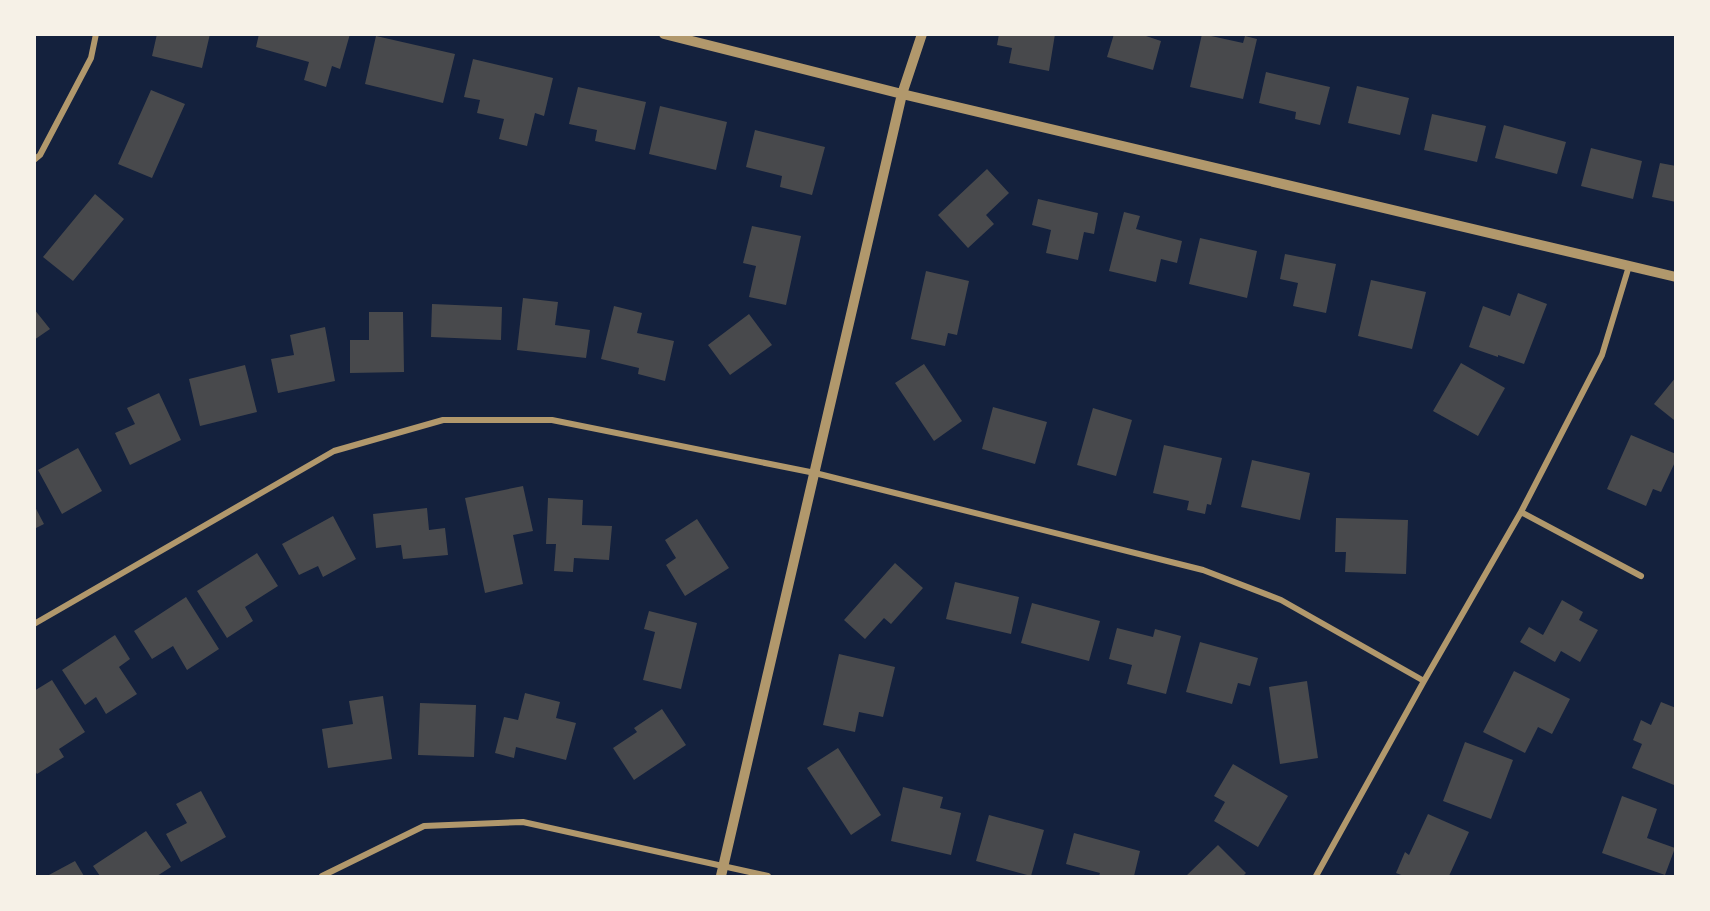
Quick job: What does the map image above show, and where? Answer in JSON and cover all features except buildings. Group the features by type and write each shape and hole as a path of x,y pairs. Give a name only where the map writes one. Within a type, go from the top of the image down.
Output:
{"street":[{"path":"34,160 40,155 91,58 96,34"},
{"path":"664,34 902,94 1676,278"},
{"path":"722,871 902,94 922,34"},
{"path":"1316,876 1521,512 1602,355 1629,266"},
{"path":"34,624 334,451 443,420 552,420 815,473 1203,570 1281,600 1424,681"},
{"path":"1521,512 1641,576"},
{"path":"322,876 424,826 523,822 722,871 768,876"}]}
